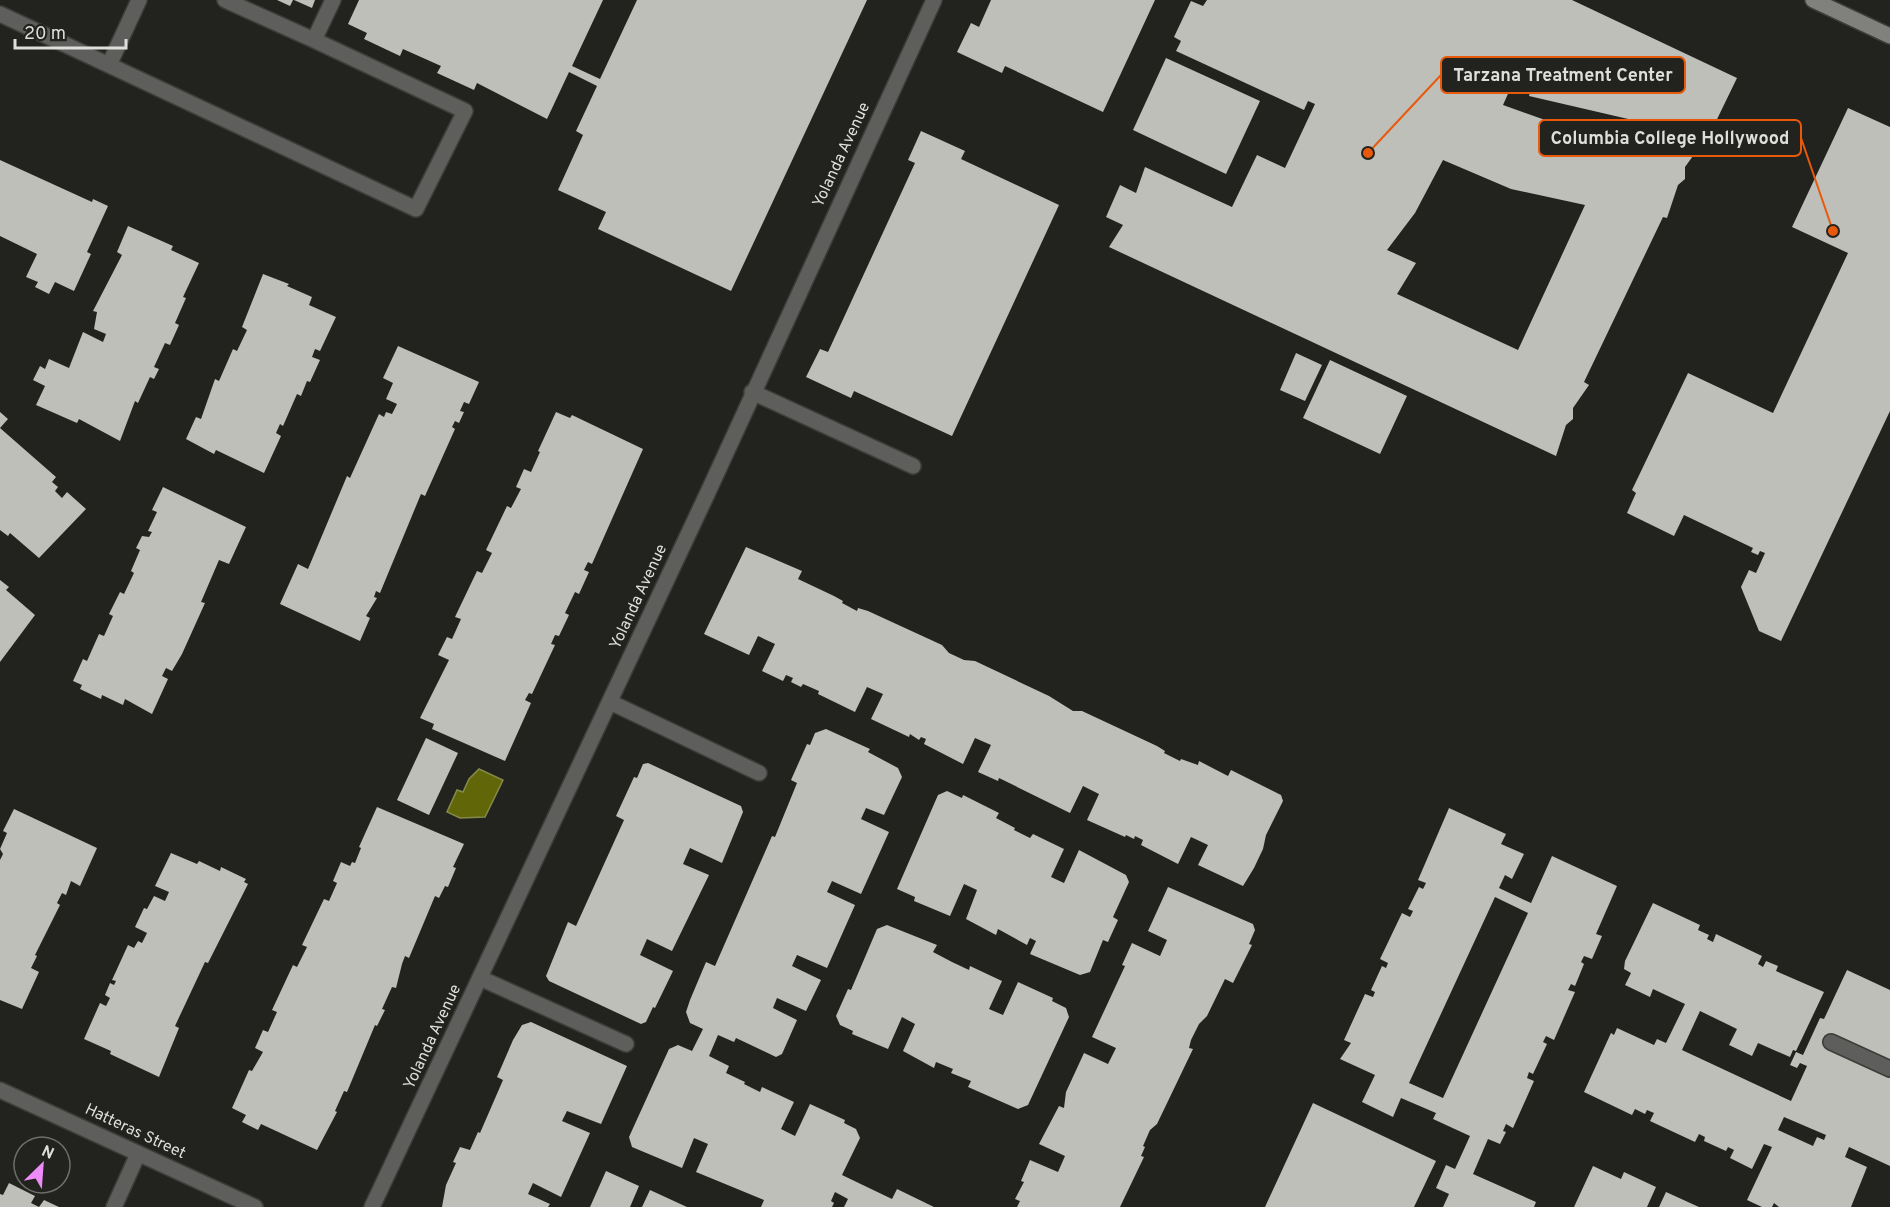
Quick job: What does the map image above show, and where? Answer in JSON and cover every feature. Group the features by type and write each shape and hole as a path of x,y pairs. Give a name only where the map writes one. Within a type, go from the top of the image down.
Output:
{"main road":[{"path":"1813,0 1890,36"}],"street":[{"path":"109,65 139,0"},
{"path":"0,14 416,209 465,111 225,0"},
{"path":"314,40 333,0"},
{"name":"Yolanda Avenue","path":"372,1207 610,702 934,0"},
{"path":"752,392 913,466"},
{"path":"610,702 759,774"},
{"path":"480,978 626,1044"},
{"path":"1831,1042 1890,1069"},
{"name":"Hatteras Street","path":"0,1090 255,1207"},
{"path":"114,1207 138,1154"}],"shaded area":[{"path":"479,769 503,780 485,817 460,818 447,812 457,790 463,792 469,779"}],"building":[{"path":"277,0 293,0 290,6"},
{"path":"294,0 315,0 312,8"},
{"path":"359,0 603,0 572,66 600,79 637,0 867,0 731,291 598,229 606,212 558,190 583,135 576,131 597,86 569,72 547,119 477,83 474,90 437,73 441,66 403,49 400,56 364,39 367,33 348,24"},
{"path":"991,0 1155,0 1103,112 1005,66 1002,73 957,52 971,23 979,27"},
{"path":"1207,0 1572,0 1737,78 1705,144 1677,130 1679,124 1668,119 1667,128 1529,96 1530,92 1511,87 1503,105 1548,121 1698,149 1685,167 1685,179 1678,185 1667,218 1663,217 1584,382 1589,385 1573,408 1573,419 1566,425 1556,456 1109,247 1123,225 1106,217 1120,185 1136,193 1145,167 1232,207 1257,155 1285,168 1315,104 1308,101 1304,110 1176,51 1181,41 1174,37 1191,1 1203,6","holes":["1443,160 1511,189 1585,205 1518,350 1397,294 1416,263 1387,250 1415,213"]},
{"path":"1166,58 1260,101 1226,174 1133,130"},
{"path":"1848,108 1890,127 1890,411 1781,641 1759,631 1741,587 1749,570 1756,573 1765,553 1760,551 1758,555 1751,552 1753,548 1684,515 1674,536 1627,513 1636,493 1632,490 1688,373 1773,413 1848,253 1792,227"},
{"path":"921,131 965,151 961,159 1059,205 952,436 854,391 851,398 806,377 820,349 828,352 915,163 908,160"},
{"path":"0,160 92,202 93,199 108,206 87,252 91,254 74,291 55,282 49,294 35,287 38,282 26,277 37,254 0,236"},
{"path":"128,226 173,246 171,250 199,263 183,297 186,298 175,323 179,325 170,345 165,343 154,367 159,369 154,379 150,377 138,403 135,401 120,441 79,419 77,423 36,405 45,386 33,380 40,366 45,369 49,359 69,368 83,332 103,342 106,334 94,329 97,312 93,311 122,255 117,252"},
{"path":"263,274 289,284 287,286 312,297 309,305 336,317 320,351 315,349 312,357 320,360 310,382 307,381 301,396 297,394 283,426 280,424 276,433 281,436 264,473 216,450 214,454 186,439 196,417 201,419 215,379 219,381 233,349 237,351 247,330 242,327"},
{"path":"398,346 479,382 469,404 464,402 460,411 464,412 459,423 455,421 452,427 455,429 425,496 421,494 380,593 376,591 374,597 377,598 366,616 370,618 360,641 280,604 298,564 308,569 347,476 350,478 379,414 384,417 386,412 392,414 397,404 386,399 393,383 383,378"},
{"path":"1296,353 1322,365 1305,401 1280,390"},
{"path":"1330,360 1407,396 1380,454 1303,418"},
{"path":"0,412 8,419 0,428"},
{"path":"556,412 570,418 572,415 643,449 592,564 588,562 584,570 589,572 579,594 575,592 565,613 569,615 559,636 555,635 551,644 555,645 532,694 529,693 525,700 531,703 505,761 432,729 434,724 420,718 449,660 438,655 447,637 452,639 461,619 455,617 477,571 482,573 492,553 486,550 507,506 511,508 521,489 516,487 524,469 531,472"},
{"path":"0,428 56,477 52,482 58,487 55,491 62,498 67,492 86,509 39,558 10,533 8,536 0,530"},
{"path":"163,487 246,527 229,564 219,560 201,602 205,603 182,654 172,671 166,668 162,676 168,679 152,714 125,699 123,705 102,695 101,699 80,689 82,685 73,681 83,659 87,661 99,634 104,636 113,616 109,614 120,592 124,594 134,573 131,571 140,550 136,548 142,536 149,537 152,532 148,531 157,512 152,510"},
{"path":"746,547 802,571 798,579 834,596 857,611 858,608 868,611 942,645 949,653 964,660 975,661 1049,696 1073,711 1082,711 1157,746 1165,751 1164,753 1180,761 1181,759 1198,765 1199,761 1228,776 1231,770 1281,795 1283,801 1266,835 1263,849 1243,886 1198,865 1208,845 1191,837 1178,864 1141,845 1143,840 1135,836 1134,839 1126,835 1125,837 1087,820 1099,794 1083,786 1070,813 999,778 998,781 978,772 991,745 975,738 963,764 924,744 926,739 921,737 919,740 910,734 909,737 871,719 883,694 867,687 855,712 818,694 819,691 791,682 793,678 786,675 783,681 762,671 775,644 758,636 749,655 704,634"},
{"path":"0,580 9,587 6,590 35,615 0,662"},
{"path":"826,729 870,749 868,752 898,768 902,777 884,815 866,808 861,819 889,832 861,894 832,881 827,892 855,905 827,968 797,955 792,966 821,980 806,1011 777,998 773,1008 797,1020 782,1054 776,1057 736,1038 734,1042 718,1035 709,1056 729,1066 726,1073 745,1082 744,1084 760,1092 762,1087 794,1102 781,1129 795,1136 810,1104 845,1120 844,1123 856,1129 860,1138 842,1175 892,1199 897,1189 934,1207 844,1207 848,1199 835,1192 831,1201 834,1203 832,1207 761,1207 764,1200 696,1172 708,1144 694,1138 682,1168 632,1147 629,1137 669,1049 678,1045 692,1051 703,1029 690,1023 686,1012 690,1000 706,962 715,966 772,836 775,837 797,783 791,780 807,744 810,745 815,733"},
{"path":"426,738 458,753 429,815 397,800"},
{"path":"648,763 741,806 743,812 722,863 690,848 683,864 709,875 672,951 647,939 640,955 673,971 655,1008 653,1007 646,1022 641,1024 549,981 546,976 568,922 576,926 624,820 616,816 634,777 637,778 643,764"},
{"path":"947,791 962,798 963,795 999,813 996,818 1030,838 1033,834 1064,849 1051,877 1064,883 1079,850 1126,875 1129,882 1113,917 1118,920 1108,942 1103,940 1090,972 1080,975 1030,954 1036,941 1030,938 1027,945 998,929 996,935 966,919 977,890 964,884 950,916 914,901 915,897 897,889 938,795"},
{"path":"377,807 464,844 453,867 456,868 448,887 445,886 439,898 435,896 409,958 405,956 396,988 392,987 382,1009 385,1010 377,1026 375,1025 347,1092 344,1091 335,1111 337,1112 317,1150 261,1124 258,1130 242,1122 246,1115 232,1108 249,1070 252,1071 263,1052 255,1048 263,1030 268,1032 277,1012 272,1010 293,965 297,967 307,947 302,945 324,899 329,901 337,883 333,881 341,862 350,866 352,862 355,863 361,848 359,847"},
{"path":"1449,808 1506,834 1501,844 1524,854 1512,879 1505,875 1499,888 1531,903 1552,856 1617,886 1596,934 1602,936 1592,959 1584,956 1581,962 1584,964 1575,986 1571,984 1568,990 1575,992 1554,1040 1546,1036 1543,1042 1547,1044 1533,1074 1529,1072 1527,1078 1534,1081 1513,1128 1506,1124 1503,1131 1506,1132 1500,1144 1488,1139 1473,1174 1536,1202 1534,1207 1443,1207 1449,1194 1436,1188 1446,1165 1455,1169 1470,1136 1433,1119 1436,1113 1401,1098 1393,1117 1362,1102 1375,1075 1340,1059 1351,1043 1344,1040 1365,994 1373,997 1375,992 1371,990 1382,966 1386,968 1388,963 1380,959 1402,913 1410,917 1413,911 1408,909 1419,887 1423,889 1426,883 1418,880","holes":["1495,897 1528,913 1443,1098 1409,1083"]},
{"path":"14,809 97,848 80,886 71,881 66,895 62,893 57,903 60,905 35,955 37,956 31,968 39,972 22,1009 0,1000 0,860 3,854 0,849 7,833 3,831"},
{"path":"171,853 197,864 199,861 220,871 221,867 246,879 244,882 248,884 208,963 205,962 175,1026 179,1028 159,1077 84,1039 100,1003 106,1006 110,998 105,995 110,983 114,985 116,981 112,980 128,945 134,948 138,941 142,943 147,933 135,927 144,908 147,909 154,896 165,901 169,892 155,886"},
{"path":"1168,887 1253,924 1255,930 1249,944 1252,945 1233,983 1225,979 1207,1016 1199,1024 1189,1048 1193,1049 1157,1124 1150,1130 1143,1146 1145,1147 1141,1156 1144,1157 1120,1207 1017,1207 1020,1201 1015,1199 1024,1182 1021,1181 1030,1160 1058,1172 1065,1156 1039,1144 1059,1106 1064,1108 1066,1092 1084,1053 1108,1064 1116,1048 1092,1037 1125,966 1122,965 1132,943 1160,956 1167,940 1148,931"},
{"path":"1653,903 1700,925 1698,930 1709,935 1707,939 1713,942 1716,934 1762,956 1758,964 1763,967 1766,961 1778,966 1776,971 1824,992 1796,1051 1793,1050 1790,1057 1758,1043 1752,1056 1729,1045 1737,1029 1700,1011 1682,1050 1791,1101 1807,1066 1800,1063 1797,1068 1790,1065 1796,1052 1803,1055 1820,1018 1824,1019 1847,970 1890,990 1890,1166 1849,1147 1845,1157 1867,1167 1851,1207 1779,1207 1774,1203 1772,1207 1762,1207 1747,1200 1772,1147 1764,1144 1752,1169 1730,1158 1734,1150 1728,1147 1726,1151 1704,1141 1705,1137 1699,1134 1695,1142 1650,1121 1654,1113 1647,1110 1645,1114 1635,1109 1632,1115 1584,1092 1611,1033 1614,1035 1617,1028 1654,1045 1657,1039 1666,1043 1685,1004 1653,989 1650,997 1625,985 1631,973 1624,969 1625,961","holes":["1784,1117 1826,1135 1824,1140 1817,1137 1813,1146 1778,1130"]},
{"path":"887,925 937,945 933,952 952,962 969,970 970,966 1002,981 989,1009 1003,1015 1018,982 1053,998 1052,1001 1066,1008 1069,1017 1028,1105 1018,1109 968,1087 971,1081 951,1073 953,1069 936,1062 934,1068 903,1051 915,1024 902,1017 888,1049 852,1034 853,1031 840,1025 836,1016 848,989 851,990 877,929"},
{"path":"531,1022 627,1066 601,1124 567,1111 562,1121 590,1133 561,1197 533,1183 528,1194 550,1204 548,1207 442,1207 446,1185 460,1147 470,1150 478,1132 480,1133 503,1080 497,1077 513,1040 522,1025"},
{"path":"1313,1103 1436,1161 1414,1207 1265,1207"},
{"path":"1593,1166 1621,1179 1624,1172 1656,1187 1647,1207 1574,1207"},
{"path":"606,1171 639,1186 630,1207 590,1207"},
{"path":"9,1183 12,1184 12,1195 33,1195 35,1196 31,1203 39,1207 0,1207 0,1194 3,1195"},
{"path":"650,1190 687,1207 642,1207"},
{"path":"1666,1192 1699,1207 1659,1207"},
{"path":"44,1200 59,1207 39,1207"}],"place":[{"name":"Tarzana Treatment Center","path":"1368,153"},
{"name":"Columbia College Hollywood","path":"1833,231"}]}
